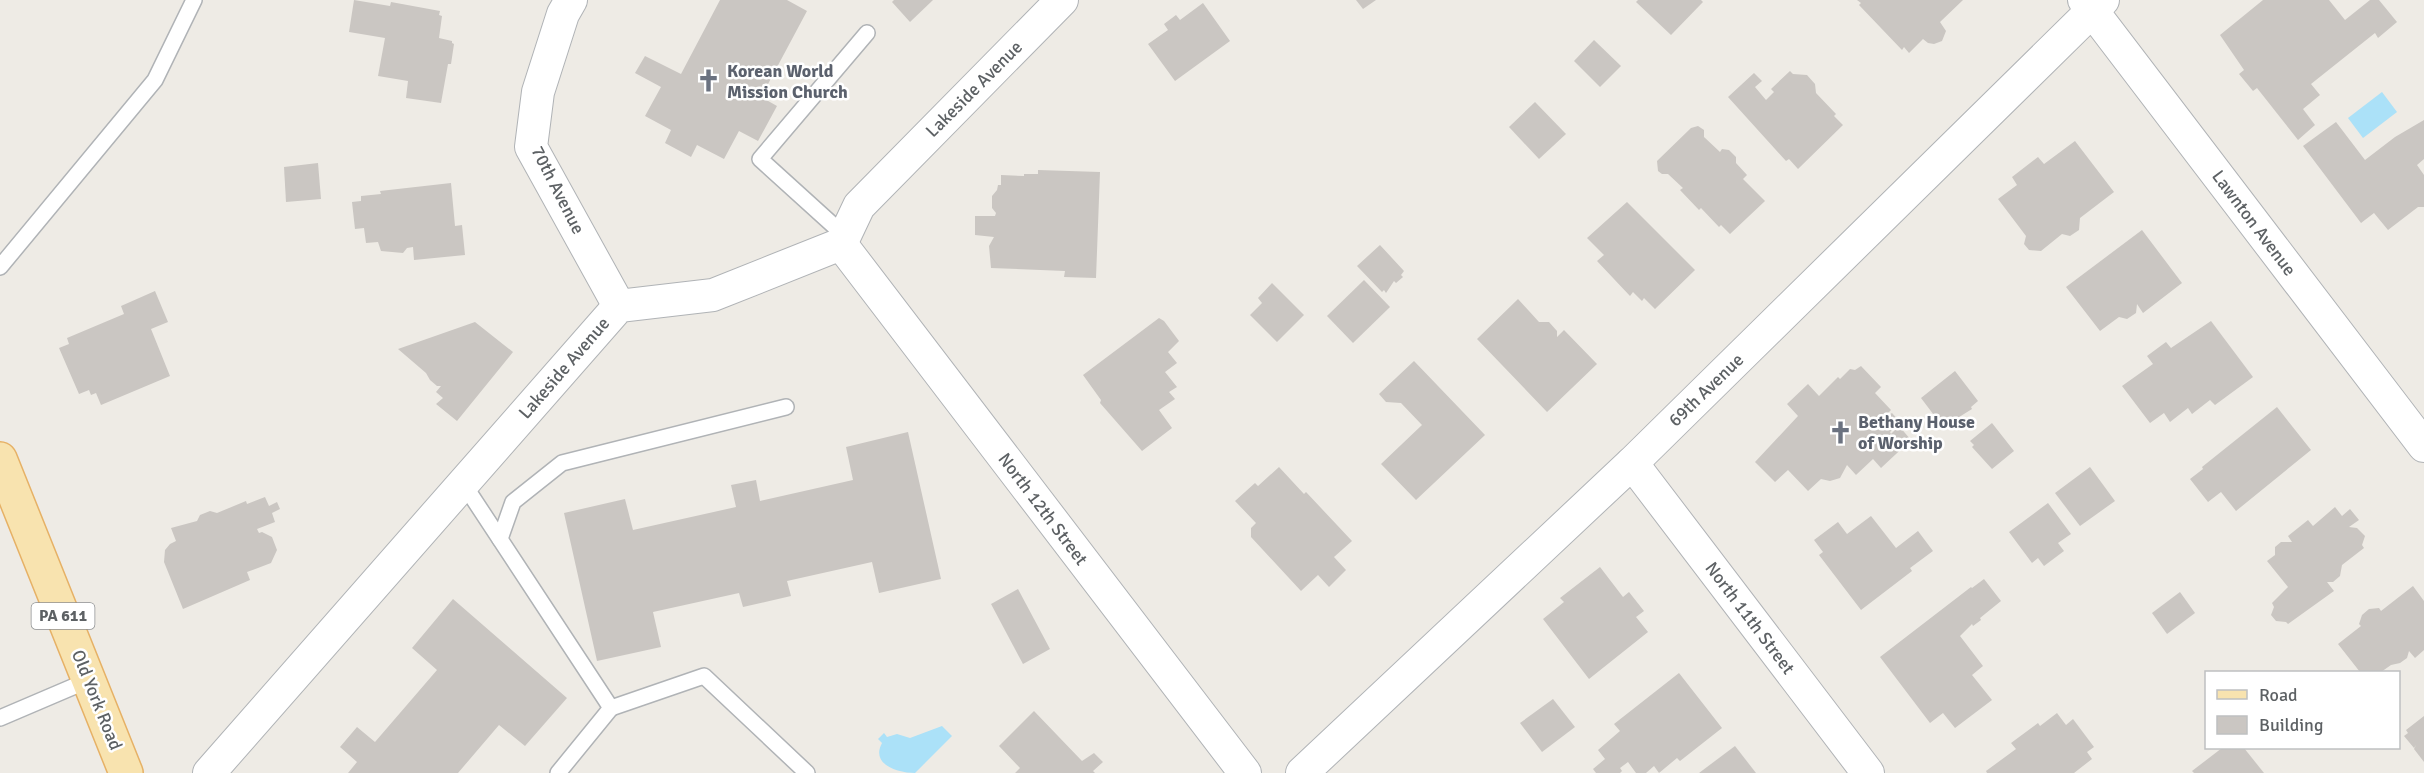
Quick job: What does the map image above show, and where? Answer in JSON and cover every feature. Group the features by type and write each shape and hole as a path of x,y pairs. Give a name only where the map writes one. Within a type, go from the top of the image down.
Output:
{"main road":[{"name":"Old York Road","path":"0,459 126,773"}],"street":[{"name":"70th Avenue","path":"571,0 563,14 538,92 531,147 619,306"},
{"name":"Lakeside Avenue","path":"209,773 619,306 713,295 843,240 859,206 1062,0"},
{"name":"Lawnton Avenue","path":"2093,4 2424,446"},
{"name":"69th Avenue","path":"1302,773 1632,463 2093,4"},
{"name":"North 12th Street","path":"843,240 1245,773"},
{"name":"North 11th Street","path":"1632,463 1868,773"}],"lane":[{"path":"0,267 155,80 194,0"},
{"path":"843,240 760,159 867,33"},
{"path":"500,539 513,502 562,463 786,407"},
{"path":"463,483 611,708"},
{"path":"558,773 611,708 704,676 807,773"},
{"path":"0,718 89,680"}],"water":[{"path":"2382,92 2397,112 2363,138 2348,118"},
{"path":"942,726 952,736 915,773 894,769 883,762 880,757 879,751 882,743 878,739 884,733 887,737 897,734 910,738"}],"building":[{"path":"354,0 390,6 391,2 440,11 439,15 442,16 439,38 452,41 454,44 441,103 406,98 408,81 378,76 385,38 349,32"},
{"name":"Korean World Mission Church","path":"720,0 787,0 807,11 761,97 777,106 758,141 739,131 724,159 697,145 691,157 665,143 671,130 645,116 661,87 635,73 645,56 681,74"},
{"path":"894,0 933,0 910,22 892,2"},
{"path":"1356,0 1376,0 1363,9"},
{"path":"1638,0 1701,0 1703,2 1671,35 1636,2"},
{"path":"1857,0 1963,0 1940,22 1946,31 1942,41 1934,44 1923,39 1909,53 1904,47 1902,50 1859,5 1861,3"},
{"path":"2263,0 2329,0 2345,20 2370,0 2379,0 2397,22 2378,38 2375,33 2311,84 2320,95 2303,109 2315,125 2298,140 2257,88 2253,91 2239,74 2244,70 2220,35"},
{"path":"1203,3 1230,41 1175,81 1148,44 1168,30 1164,24 1176,15 1180,20"},
{"path":"1594,40 1621,66 1600,87 1574,61"},
{"path":"1790,71 1793,74 1807,75 1815,84 1816,93 1843,125 1798,169 1789,159 1786,161 1728,97 1754,73 1762,81 1755,87 1766,100 1774,92 1771,89"},
{"path":"1535,102 1566,134 1539,159 1509,127"},
{"path":"2424,120 2424,159 2417,165 2424,175 2424,207 2418,207 2388,230 2374,213 2361,223 2303,146 2336,122 2365,160 2395,137"},
{"path":"1698,126 1704,130 1704,137 1720,152 1722,149 1729,150 1736,157 1736,163 1747,175 1743,179 1765,201 1730,234 1721,225 1719,227 1701,208 1699,210 1680,190 1683,188 1668,174 1658,171 1657,161 1691,128"},
{"path":"2075,141 2114,192 2080,218 2079,230 2070,236 2062,234 2041,251 2029,250 2024,244 2026,236 1998,199 2017,185 2012,177 2038,157 2044,164"},
{"path":"318,163 321,199 286,202 284,167"},
{"path":"1038,170 1100,172 1096,278 1064,277 1065,271 991,268 989,246 994,237 975,235 975,216 995,216 992,196 998,185 1001,185 1001,175 1024,176 1024,174 1038,174"},
{"path":"451,183 455,226 462,225 465,255 414,260 413,247 407,248 403,253 381,251 378,242 366,243 364,228 355,229 352,202 361,201 361,196 381,194 380,191"},
{"path":"1627,202 1695,270 1655,309 1644,298 1642,301 1633,292 1630,296 1597,261 1604,255 1587,238"},
{"path":"2142,230 2182,283 2143,313 2137,304 2136,313 2127,319 2119,317 2100,331 2066,287"},
{"path":"1380,245 1404,271 1401,275 1403,277 1396,283 1394,281 1386,293 1384,290 1382,292 1357,266"},
{"path":"1364,280 1390,307 1353,343 1327,316"},
{"path":"1272,283 1304,315 1277,342 1250,315 1262,303 1258,298"},
{"path":"155,291 168,322 151,329 170,376 101,405 96,393 91,395 89,390 79,394 59,348 69,344 67,338 124,314 121,306"},
{"path":"1518,299 1539,322 1549,322 1557,331 1557,337 1564,330 1597,364 1547,412 1477,339"},
{"path":"1159,318 1164,321 1179,341 1168,352 1177,363 1165,372 1177,387 1169,392 1175,399 1159,410 1172,428 1142,451 1100,403 1101,400 1083,375"},
{"path":"2211,321 2253,377 2215,405 2210,400 2192,414 2188,408 2170,422 2164,413 2150,423 2122,386 2153,364 2147,356 2166,342 2171,348"},
{"path":"475,322 513,352 457,421 436,404 443,398 436,392 441,386 437,386 430,380 426,373 398,349"},
{"path":"1414,361 1485,435 1416,500 1381,464 1422,425 1401,403 1386,402 1379,394"},
{"path":"1861,366 1881,387 1875,393 1891,410 1881,420 1892,413 1900,422 1890,432 1891,434 1899,426 1911,440 1881,468 1873,459 1856,475 1847,465 1840,478 1830,481 1821,479 1808,491 1788,470 1775,482 1755,462 1798,416 1787,404 1808,384 1819,396 1838,377 1840,379 1850,369 1855,370"},
{"path":"1955,371 1978,401 1971,407 1972,409 1943,427 1921,398"},
{"path":"2277,407 2311,450 2236,511 2221,492 2208,502 2190,479"},
{"path":"1992,423 2014,451 1992,469 1972,447 1974,445 1970,441"},
{"path":"908,432 941,579 879,593 872,562 787,581 791,596 743,607 739,593 653,612 661,647 597,661 564,513 625,499 633,530 736,507 731,485 756,480 760,501 853,480 846,447"},
{"path":"1279,467 1352,541 1334,557 1346,570 1329,587 1318,575 1301,591 1251,537 1251,528 1256,523 1235,501 1255,483 1258,486"},
{"path":"2090,467 2115,501 2080,526 2055,493"},
{"path":"265,497 269,506 277,502 280,509 272,513 275,522 257,529 259,533 262,532 272,537 277,550 271,563 247,572 250,580 183,609 164,562 165,550 176,541 171,528 197,521 200,515 210,511 217,513 246,501 247,504"},
{"path":"2048,503 2071,534 2058,543 2064,551 2044,566 2038,558 2032,563 2009,532"},
{"path":"2335,507 2342,516 2350,509 2359,520 2349,527 2357,528 2365,536 2362,545 2364,548 2342,565 2340,576 2333,582 2327,582 2334,591 2288,624 2276,621 2271,615 2274,607 2272,603 2288,587 2267,561 2275,555 2275,547 2281,542 2292,542 2288,536 2308,520 2313,526"},
{"path":"1871,516 1896,548 1918,531 1933,551 1910,568 1912,571 1861,610 1819,555 1823,552 1814,540 1838,522 1847,534"},
{"path":"1600,567 1623,597 1629,592 1644,611 1636,617 1648,632 1589,679 1543,619 1564,602 1560,598"},
{"path":"1984,579 2001,601 1960,636 1983,666 1972,675 1992,700 1955,728 1943,713 1930,723 1880,657"},
{"path":"2413,586 2424,601 2424,650 2415,658 2409,651 2407,658 2382,671 2359,671 2338,644 2361,626 2359,624 2362,615 2369,609 2379,608 2381,611"},
{"path":"1018,589 1050,649 1023,664 991,604"},
{"path":"2180,592 2195,613 2167,634 2152,613"},
{"path":"453,599 567,698 525,746 499,725 458,773 348,773 357,762 340,747 357,727 375,742 437,670 412,648"},
{"path":"1679,673 1722,728 1680,761 1677,758 1659,773 1654,766 1646,773 1636,773 1628,762 1620,768 1622,771 1620,773 1596,773 1593,769 1605,759 1598,750 1620,731 1614,724"},
{"path":"1553,699 1575,727 1542,752 1520,723"},
{"path":"1034,711 1082,761 1094,753 1103,762 1093,771 1095,773 1015,773 1020,768 999,746"},
{"path":"2057,713 2066,725 2073,719 2094,747 2087,752 2092,759 2074,773 1987,773 1986,771 2016,749 2011,743 2038,723 2040,726"},
{"path":"2424,716 2424,762 2414,749 2416,745 2414,748 2404,736 2408,733 2406,730"},
{"path":"1735,746 1756,773 1699,773"},
{"path":"2221,749 2245,749 2264,773 2194,773 2192,771"}],"place":[{"name":"Korean World Mission Church","path":"709,81"},
{"name":"Bethany House of Worship","path":"1840,432"}]}
